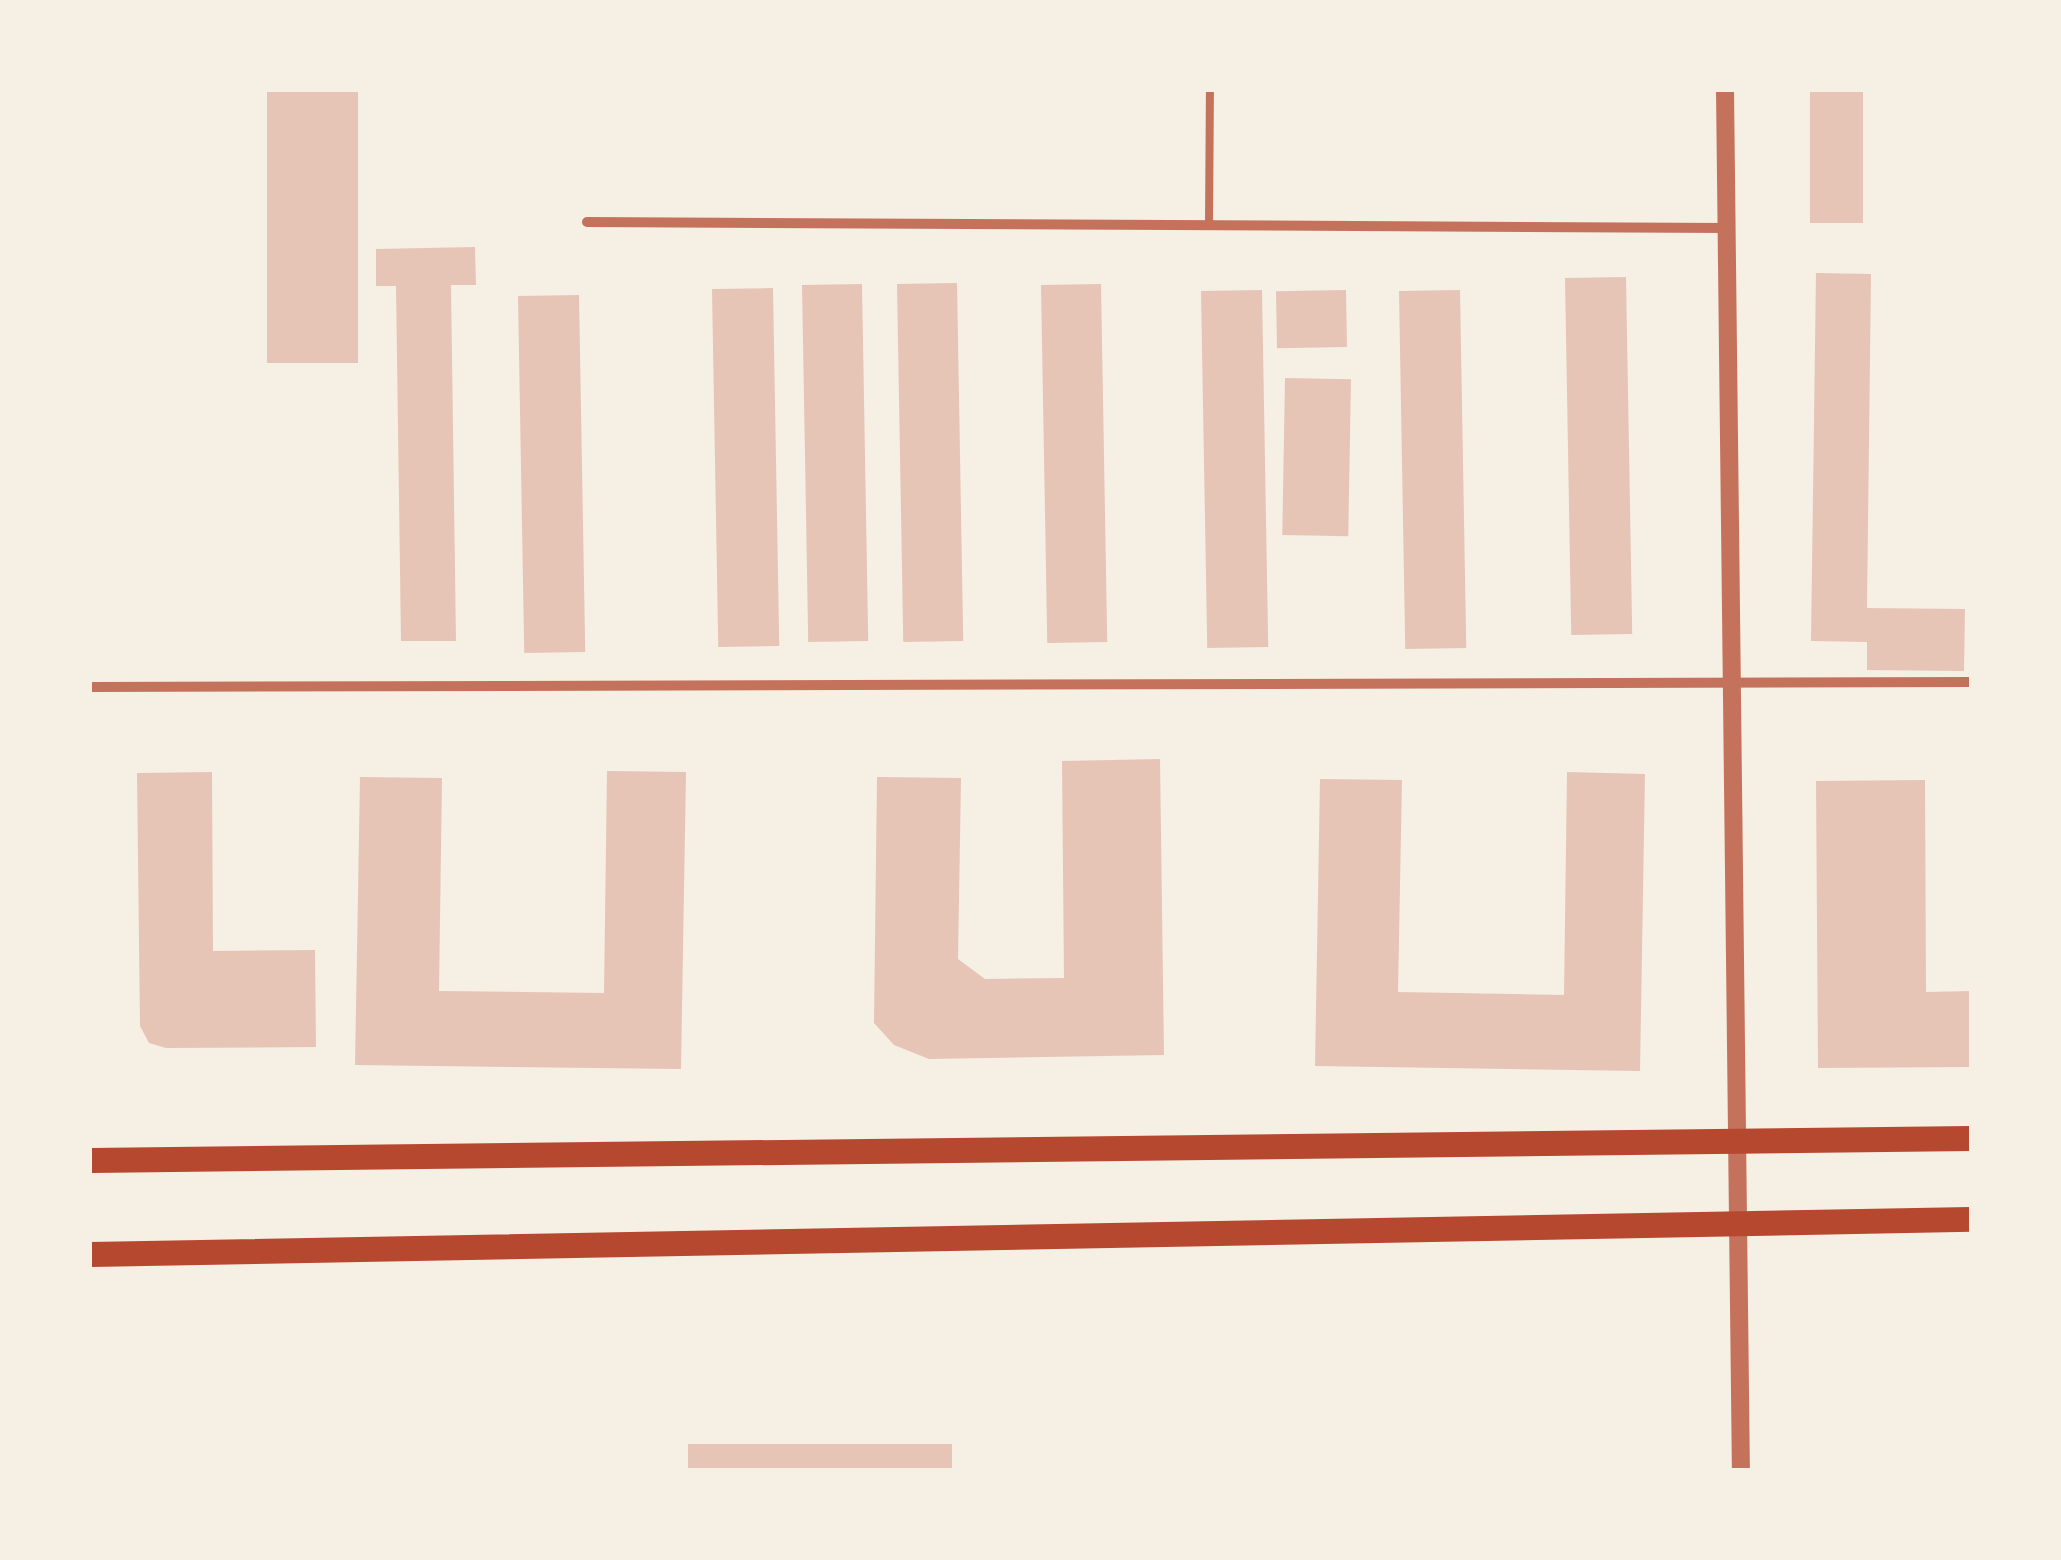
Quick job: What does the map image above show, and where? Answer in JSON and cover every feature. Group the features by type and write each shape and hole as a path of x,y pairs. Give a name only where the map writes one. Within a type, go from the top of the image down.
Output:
{"main road":[{"path":"90,1160 1971,1138"},
{"path":"90,1254 1971,1219"}],"street":[{"path":"1725,90 1740,1470"},
{"path":"587,222 1727,228"},
{"path":"90,687 1971,682"}],"lane":[{"path":"1209,225 1210,90"}],"building":[{"path":"267,90 358,90 358,363 267,363"},
{"path":"1810,90 1863,90 1863,223 1810,223"},
{"path":"475,247 476,285 451,285 456,641 401,641 396,286 376,286 376,249"},
{"path":"1816,273 1871,274 1867,608 1965,609 1964,671 1867,670 1867,642 1811,641"},
{"path":"1626,277 1632,634 1571,635 1565,278"},
{"path":"957,283 963,641 903,642 897,284"},
{"path":"862,284 868,641 808,642 802,285"},
{"path":"1101,284 1107,642 1047,643 1041,285"},
{"path":"773,288 779,646 718,647 712,289"},
{"path":"1262,290 1268,647 1207,648 1201,291"},
{"path":"1346,290 1347,347 1277,348 1276,291"},
{"path":"1460,290 1466,648 1405,649 1399,291"},
{"path":"579,295 585,652 524,653 518,296"},
{"path":"1285,378 1351,379 1348,536 1282,535"},
{"path":"1160,759 1164,1055 929,1059 894,1045 874,1023 877,777 961,778 958,959 985,979 1064,978 1062,761"},
{"path":"607,771 686,772 681,1069 355,1065 360,777 442,778 439,991 604,993"},
{"path":"212,772 213,951 315,950 316,1047 166,1048 149,1043 140,1026 137,773"},
{"path":"1567,772 1645,774 1640,1071 1315,1066 1320,779 1402,780 1398,992 1564,995"},
{"path":"1925,780 1926,992 1971,991 1971,1067 1818,1068 1816,781"},
{"path":"688,1444 952,1444 952,1470 688,1470"}]}
